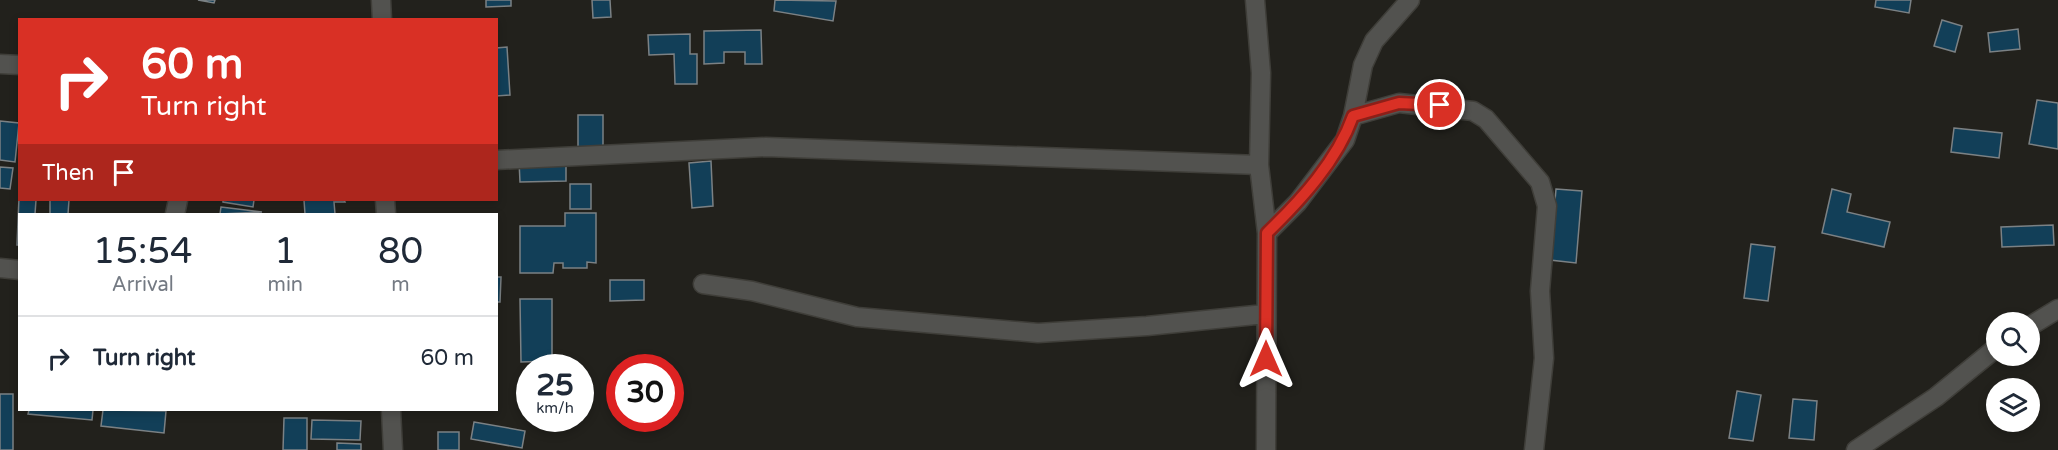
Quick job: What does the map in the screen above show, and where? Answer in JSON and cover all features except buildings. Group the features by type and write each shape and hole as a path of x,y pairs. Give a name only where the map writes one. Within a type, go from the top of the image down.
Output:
{"street":[{"path":"381,0 382,18"},
{"path":"1255,0 1261,73 1258,165 1267,233 1266,450"},
{"path":"1267,233 1298,202 1345,140 1353,116 1363,65 1374,41 1410,0"},
{"path":"0,64 18,65"},
{"path":"1353,116 1399,103 1473,111 1486,119 1540,182 1547,206 1540,291 1544,358 1534,450"},
{"path":"498,160 766,147 1258,165"},
{"path":"0,268 18,270"},
{"path":"703,284 752,291 857,317 1038,333 1147,326 1265,314"},
{"path":"2040,320 2058,309"},
{"path":"1856,450 1936,397 1986,356"},
{"path":"391,411 393,450"}],"route":[{"path":"1266,359 1267,233 1298,202 1345,140 1353,116 1399,103 1440,105"}]}
